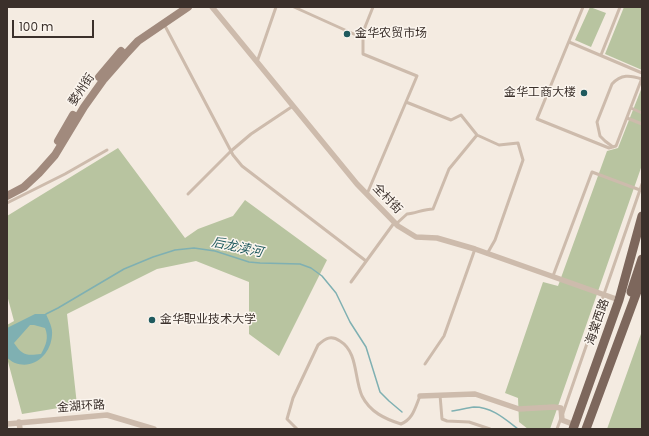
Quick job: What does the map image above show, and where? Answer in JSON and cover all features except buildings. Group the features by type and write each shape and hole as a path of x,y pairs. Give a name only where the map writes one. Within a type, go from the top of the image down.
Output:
{"main road":[{"name":"婺州街","path":"7,190 17,185 35,171 52,152 78,107 109,64 130,42 179,7"},
{"name":"婺州街","path":"7,196 24,187 40,173 55,155 84,107 104,79 138,41 188,7"},
{"name":"海棠西路","path":"574,427 619,300 641,219"},
{"path":"623,284 642,236"},
{"path":"616,347 635,278 642,259"},
{"name":"海棠西路","path":"586,429 642,278"}],"street":[{"name":"全村街","path":"212,7 367,194 395,224 416,237 437,238 476,249 619,300"},
{"path":"420,396 475,394 519,409 561,408 562,420 574,427"},
{"name":"金湖环路","path":"7,424 107,415 154,429"},
{"path":"19,422 20,429"}],"lane":[{"path":"257,62 276,7"},
{"path":"294,7 356,35 362,32"},
{"path":"367,194 418,76 363,54 362,32 373,7"},
{"path":"583,7 537,119 609,148 613,147 616,146 642,79 628,75 622,76 612,84 597,122 600,136 613,147"},
{"path":"600,55 620,7"},
{"path":"164,23 231,151 242,166 366,261"},
{"path":"569,42 642,73"},
{"path":"406,102 451,120 461,115 477,134 500,145 518,143 523,160 495,240 488,254"},
{"path":"188,194 231,151 251,134 293,106"},
{"path":"630,108 642,112"},
{"path":"627,118 642,124"},
{"path":"351,282 395,224 407,214 433,208 449,169 477,134"},
{"path":"7,203 65,174 107,150"},
{"path":"553,276 592,172 640,190"},
{"path":"557,429 642,184"},
{"path":"425,364 444,336 476,249"},
{"path":"297,429 287,419 293,398 318,345 330,337 335,338 346,345 351,352 362,395 371,409 381,416 401,424 407,421 412,414 420,396"},
{"path":"440,395 442,419 446,421 469,422 490,429"}],"green space":[{"path":"590,7 606,13 591,47 575,40"},
{"path":"624,7 642,7 642,70 605,54"},
{"path":"642,87 642,165 550,429 528,429 519,422 518,398 505,393 543,282 558,286 607,151 618,148"},
{"path":"118,148 185,238 198,229 233,216 245,200 327,260 279,356 249,334 249,282 196,261 157,269 67,314 77,405 22,414 7,358 7,325 14,321 7,295 7,216"},
{"path":"642,331 642,429 607,429"}],"water":[{"path":"35,314 46,314 52,332 51,342 45,354 35,362 22,365 14,363 7,358 7,328","holes":["30,325 45,328 47,335 46,341 41,354 28,355 19,350 14,343"]}],"waterway":[{"name":"后龙渎河","path":"46,314 124,269 175,250 194,248 215,251 249,262 300,264 311,268 322,276 336,293 350,322 366,347 380,392 402,412"},
{"name":"后龙渎河","path":"452,411 474,407 487,409 498,414 518,429"}],"place":[{"name":"金华农贸市场","path":"347,34"},
{"name":"金华工商大楼","path":"584,93"},
{"name":"金华职业技术大学","path":"152,320"}]}
